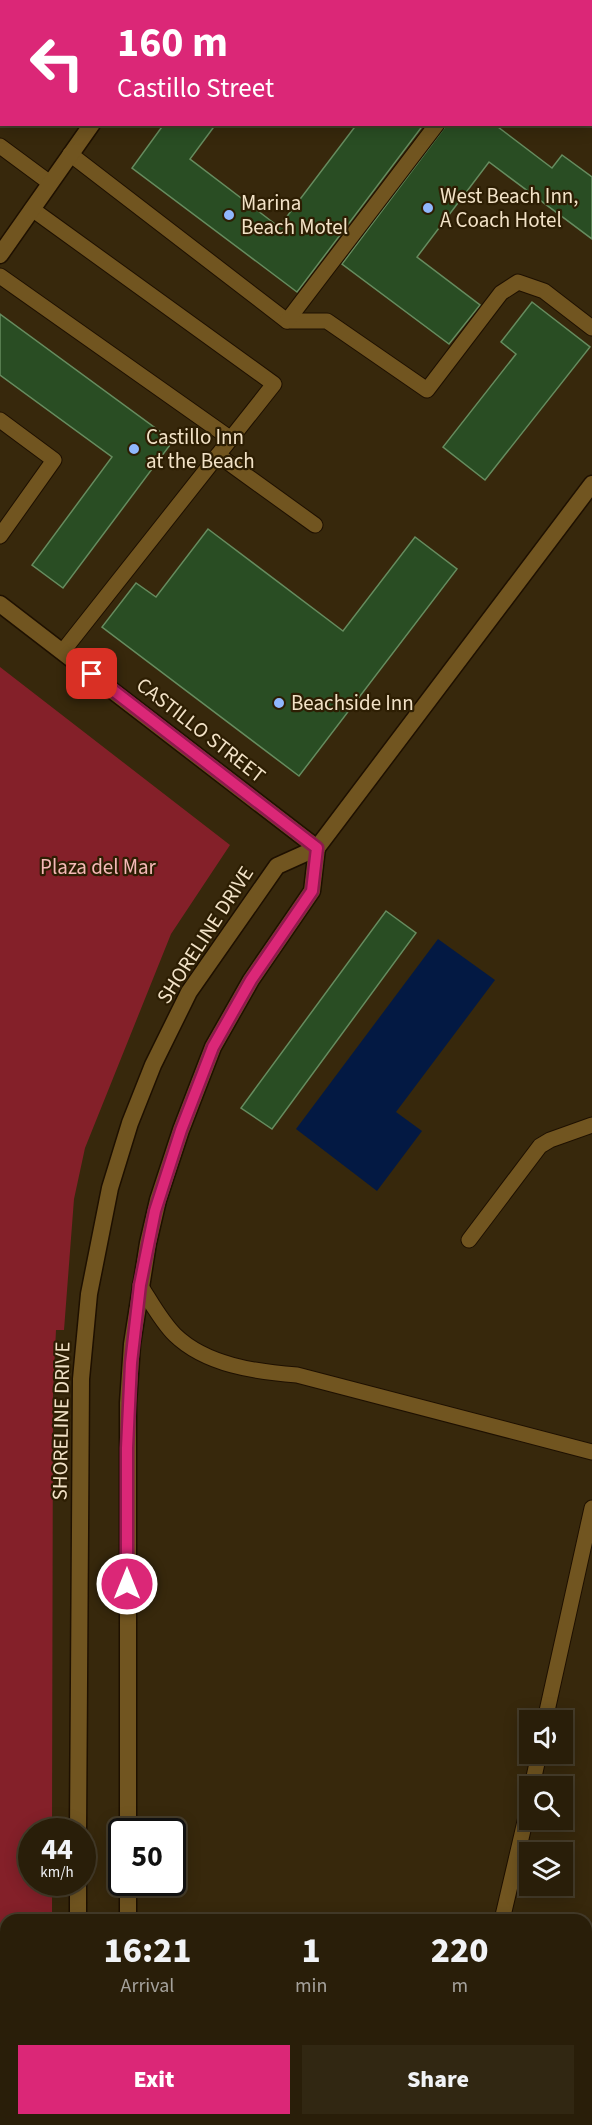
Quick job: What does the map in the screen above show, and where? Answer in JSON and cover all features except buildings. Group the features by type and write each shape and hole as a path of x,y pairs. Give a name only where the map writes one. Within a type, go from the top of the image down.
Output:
{"main road":[{"path":"0,255 91,126"},
{"path":"128,1818 128,1403 132,1344 140,1285 158,1200 181,1130 213,1047 251,980 312,891 317,848 592,484"},
{"name":"CASTILLO STREET","path":"0,604 317,848"},
{"name":"SHORELINE DRIVE","path":"78,1818 81,1379 89,1294 110,1188 130,1123 153,1065 189,992 277,866 317,848"},
{"path":"78,1896 78,1914"},
{"path":"128,1896 128,1914"}],"lane":[{"path":"287,321 435,126"},
{"path":"0,146 50,183"},
{"path":"70,154 287,321 327,321 427,390 501,293 518,282 544,291 592,328"},
{"path":"32,209 274,384 63,651"},
{"path":"0,276 231,439"},
{"path":"0,420 54,460 0,536"},
{"path":"218,455 315,525"},
{"path":"468,1240 540,1146 550,1140 592,1125"},
{"path":"140,1285 164,1322 175,1335 195,1351 263,1372 297,1375 592,1452"},
{"path":"547,1710 592,1508"},
{"path":"503,1914 523,1830"}],"green space":[{"name":"Plaza del Mar","path":"0,667 230,845 171,934 85,1148 74,1199 64,1330 56,1330 53,1392 52,1818 18,1818 18,1896 52,1896 52,1914 0,1914"}],"water":[{"path":"438,939 495,980 396,1112 422,1131 377,1191 296,1129"}],"place":[{"name":"West Beach Inn, A Coach Hotel","path":"428,208"},
{"name":"Marina Beach Motel","path":"229,215"},
{"name":"Castillo Inn at the Beach","path":"134,449"},
{"name":"Beachside Inn","path":"279,703"}],"route":[{"path":"92,674 317,848 312,891 251,980 213,1047 181,1130 155,1211 140,1285 132,1344 127,1448 127,1584"}]}
